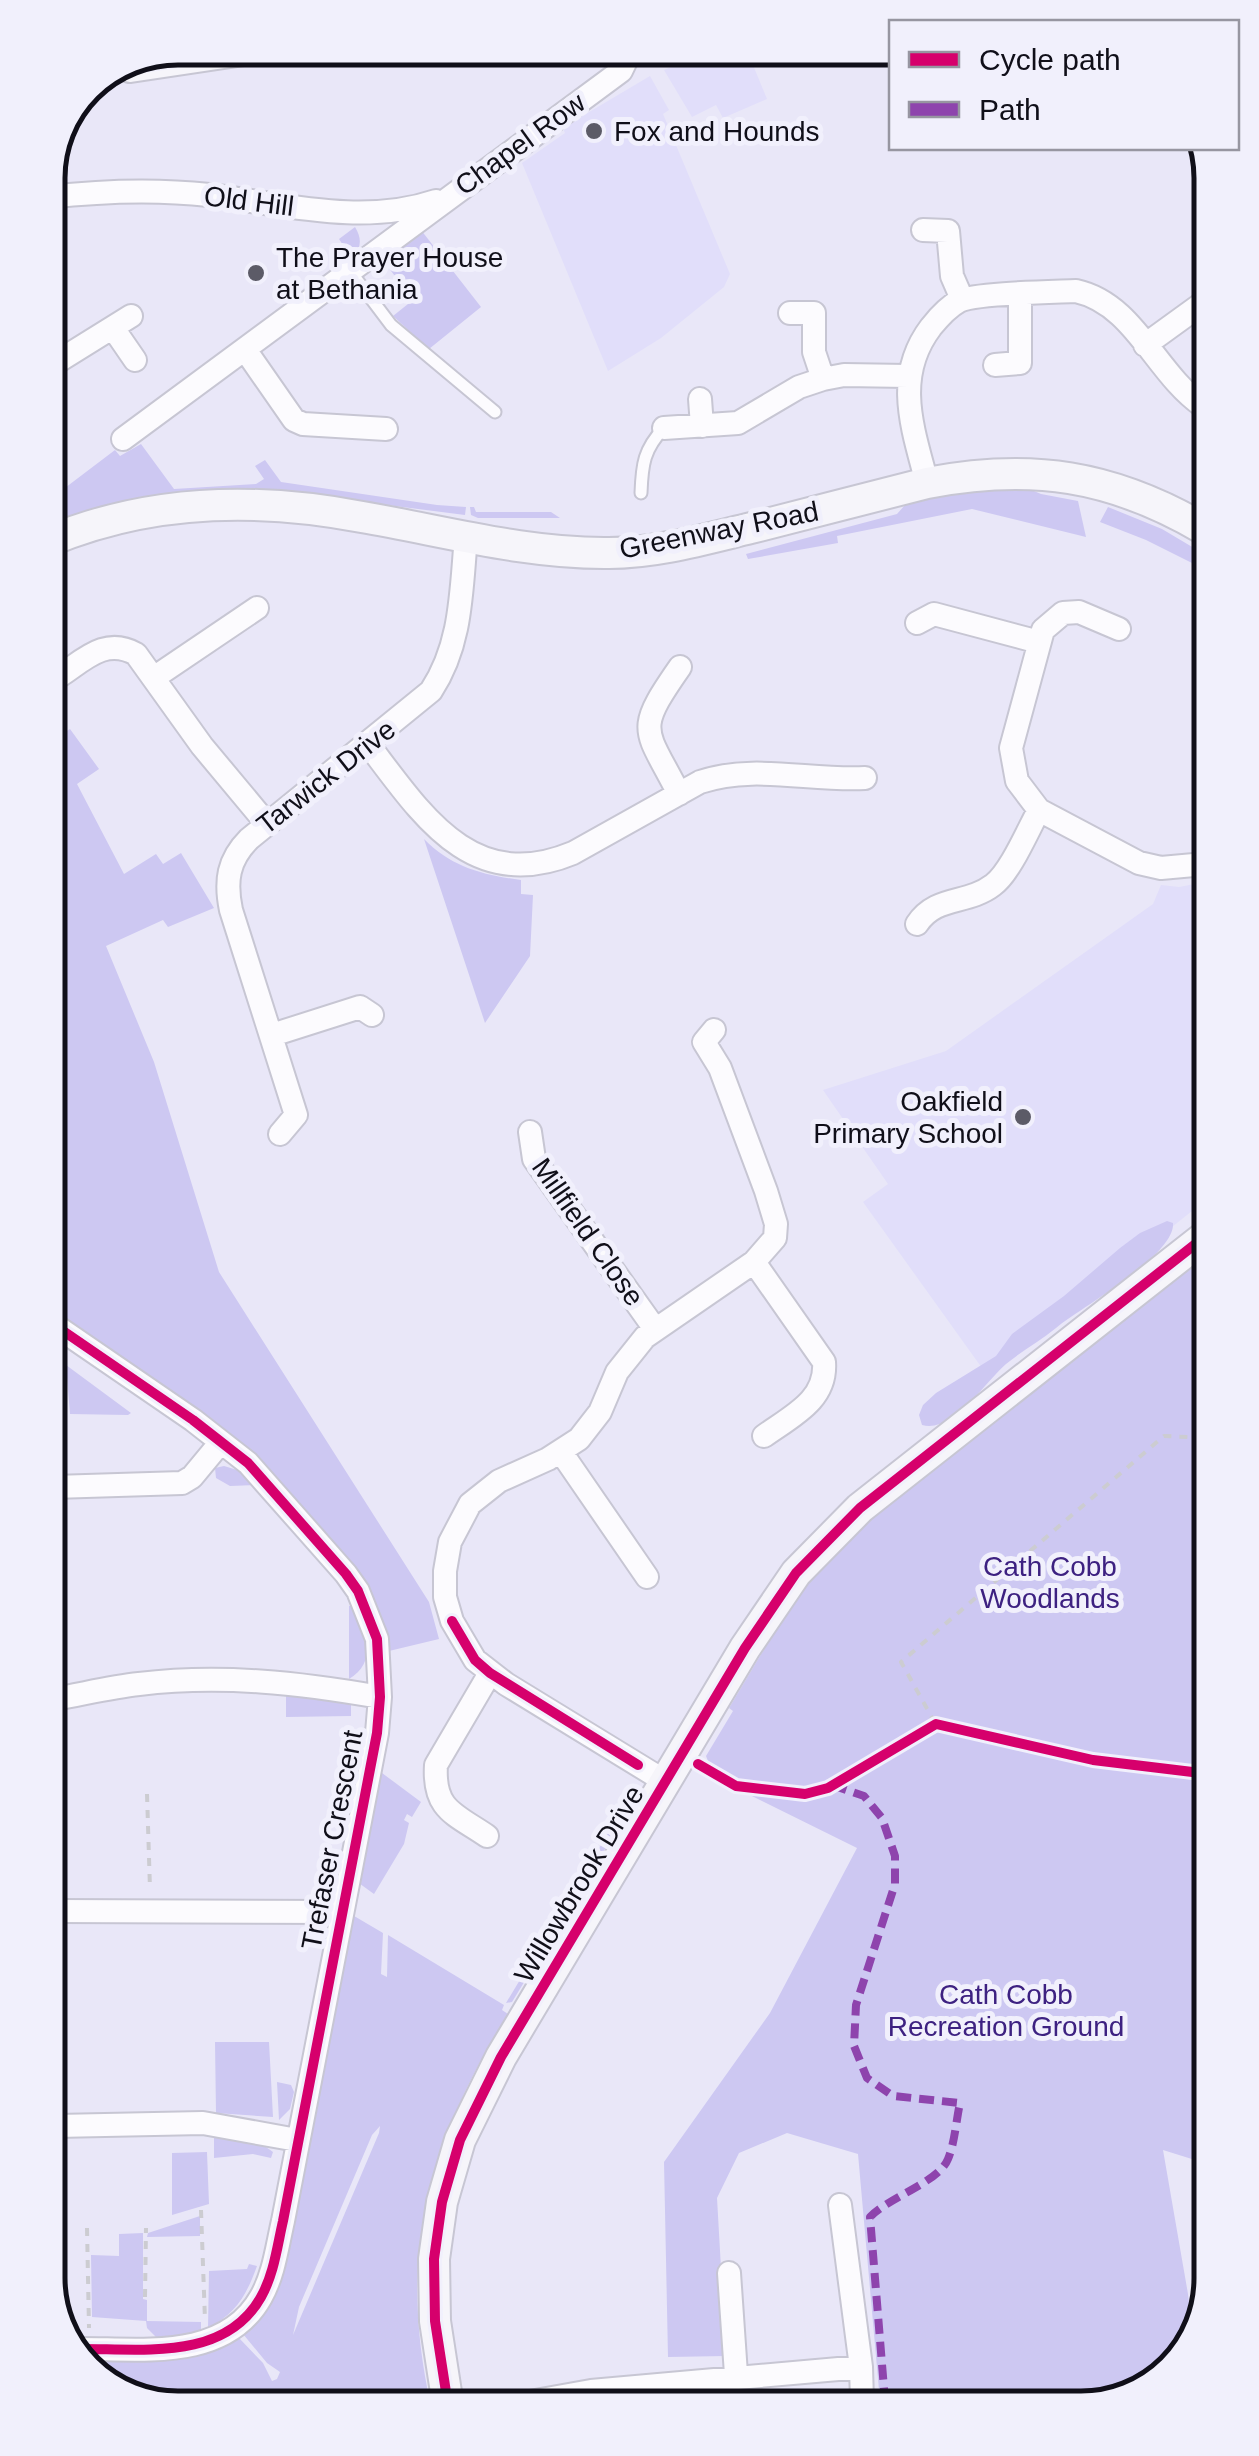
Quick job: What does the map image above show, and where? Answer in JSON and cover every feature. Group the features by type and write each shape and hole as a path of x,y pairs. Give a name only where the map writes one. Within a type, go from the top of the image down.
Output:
{"street":[{"name":"Chapel Row","path":"123,439 246,351 624,65"},
{"name":"Old Hill","path":"65,196 131,192 203,194 365,215 416,208 447,197"},
{"path":"365,215 373,227 377,252"},
{"path":"923,230 948,231 952,276 962,300"},
{"path":"927,483 912,421 908,376 918,344 940,315 962,300 1076,291 1091,294 1119,312 1172,380 1194,398"},
{"path":"995,365 1020,363 1020,294"},
{"path":"1145,345 1194,309"},
{"path":"790,313 814,313 814,352 823,380"},
{"path":"65,357 122,322 135,360"},
{"path":"246,351 294,420 303,424 386,429"},
{"path":"664,428 738,423 798,387 844,375 908,376"},
{"path":"700,399 702,426"},
{"name":"Greenway Road","path":"65,536 138,513 231,504 320,510 466,537 565,551 612,553 650,550 927,483 1028,472 1130,492 1194,524"},
{"name":"Tarwick Drive","path":"280,1134 296,1115 227,892 230,864 239,849 266,824 416,706 445,670 456,637 466,537"},
{"path":"155,677 257,608"},
{"path":"1120,629 1079,612 1063,613 1051,621 1039,642 1010,748 1016,782 1039,810 1139,864 1161,868 1194,865"},
{"path":"917,622 934,614 1039,642"},
{"path":"65,672 93,653 113,646 136,654 202,746 266,824"},
{"path":"679,794 649,736 648,722 650,709 680,668"},
{"path":"368,744 444,836 462,850 507,864 530,865 563,858 700,782 740,773 864,778"},
{"path":"916,924 926,910 981,893 998,882 1039,810"},
{"path":"272,1036 360,1007 372,1014"},
{"path":"666,1782 490,1674 475,1660 452,1620 445,1584 450,1542 470,1504 510,1474 561,1452 592,1424 630,1352 655,1329 754,1262 774,1238 776,1224 720,1068 704,1042 714,1030"},
{"name":"Millfield Close","path":"530,1132 534,1159 655,1329"},
{"name":"Willowbrook Drive","path":"446,2391 434,2321 434,2259 442,2202 460,2140 501,2057 745,1648 796,1573 879,1491 1194,1245"},
{"path":"754,1262 824,1362 825,1375 811,1402 764,1436"},
{"name":"Trefaser Crescent","path":"65,1332 221,1442 258,1474 358,1591 377,1639 377,1733 272,2272 262,2296 236,2326 206,2343"},
{"path":"65,1488 173,1486 192,1476 221,1442"},
{"path":"561,1452 647,1578"},
{"path":"487,1836 443,1806 436,1794 435,1778 436,1766 490,1674"},
{"path":"65,1697 143,1683 214,1679 288,1682 380,1697"},
{"path":"65,1911 340,1912"},
{"path":"65,2126 203,2123 297,2140"},
{"path":"840,2205 862,2391"},
{"path":"728,2273 737,2391"},
{"path":"90,2349 206,2343"},
{"path":"591,2391 861,2367"}],"lane":[{"path":"351,272 391,325 495,412"},
{"path":"641,493 643,458 650,442 664,428"}],"path":[{"path":"936,1724 901,1662 1164,1436 1194,1437"},
{"path":"698,1764 736,1786 805,1794 828,1788 936,1724 1093,1760 1194,1772"},
{"path":"147,1794 151,1910"},
{"path":"201,2210 206,2343"},
{"path":"82,2339 87,2228"},
{"path":"144,2297 146,2228"}],"shaded area":[{"path":"675,65 753,65 767,99 723,118 716,105 692,117 664,70"},
{"path":"650,76 669,110 663,114 730,274 724,287 661,338 608,371 522,163 565,133 563,128"},
{"name":"Oakfield Primary School","path":"1194,884 1194,1209 987,1375 863,1202 888,1184 823,1090 946,1051 1153,904 1161,885"}],"green space":[{"path":"355,227 358,249 329,275 345,248 339,239"},
{"path":"421,230 481,307 429,349 393,316 413,300 382,259"},
{"path":"141,444 174,489 256,484 264,479 255,466 265,460 281,482 466,507 465,515 340,499 65,526 65,488 115,450 120,456"},
{"path":"1022,486 1078,501 1086,537 972,509 837,536 838,543 748,559 746,554 897,514 913,496"},
{"path":"470,507 476,512 551,512 560,518 478,518 471,515"},
{"path":"1108,507 1162,529 1194,548 1194,564 1146,540 1100,522"},
{"path":"70,729 99,769 77,784 124,874 156,854 163,864 181,853 214,908 168,927 163,920 106,946 154,1062 219,1272 429,1602 439,1639 389,1651 384,1634 253,1457 65,1321 65,732"},
{"path":"424,839 445,857 468,868 521,880 521,894 533,895 530,956 485,1023"},
{"path":"1167,1221 1173,1223 1170,1236 1144,1265 1006,1364 945,1422 922,1425 919,1415 923,1405 936,1393 996,1356 1012,1334 1140,1233"},
{"path":"1194,1258 1194,2160 1163,2150 1190,2308 1175,2341 1156,2363 1103,2389 879,2391 858,2154 787,2133 739,2153 717,2198 726,2356 668,2357 664,2162 770,2013 857,1848 750,1795 753,1784 737,1782 710,1766 706,1756 733,1711 729,1708 797,1594 840,1540"},
{"path":"66,1365 131,1413 70,1414"},
{"path":"224,1466 244,1472 256,1485 230,1486 216,1478 215,1468"},
{"path":"356,1605 368,1645 364,1664 349,1679 349,1606"},
{"path":"290,1692 351,1704 351,1716 286,1717 286,1696"},
{"path":"378,1770 421,1802 412,1817 407,1814 404,1844 374,1894 356,1881"},
{"path":"637,1785 639,1793 512,2002 506,2003"},
{"path":"349,1913 383,1933 381,1974 387,1977 388,1935 504,2005 502,2010 508,2014 457,2108 427,2202 419,2250 417,2299 428,2391 171,2391 128,2379 99,2358 203,2355 239,2338 263,2363 272,2381 277,2379 280,2372 267,2363 243,2334 268,2297","holes":["380,2126 293,2335 299,2307 372,2135"]},
{"path":"215,2042 269,2042 273,2117 216,2113"},
{"path":"277,2082 291,2085 294,2092 290,2109 279,2120"},
{"path":"219,2134 256,2140 273,2152 271,2158 253,2154 214,2158 214,2137"},
{"path":"207,2152 209,2204 172,2215 172,2153"},
{"path":"200,2216 200,2236 147,2237 148,2233"},
{"path":"143,2233 147,2321 201,2322 201,2336 157,2338 146,2321 92,2317 91,2255 119,2256 119,2234"},
{"path":"249,2264 257,2266 244,2294 233,2310 208,2328 209,2271 247,2269"}],"marked path":[{"path":"832,1785 864,1796 882,1818 895,1856 895,1884 856,2005 854,2046 867,2078 893,2096 960,2103 952,2146 943,2167 870,2217 884,2391"}],"cycle path":[{"path":"446,2391 435,2321 434,2259 442,2202 460,2140 501,2057 745,1648 796,1573 860,1508 1194,1245"},
{"path":"65,1332 193,1420 248,1463 346,1574 358,1591 377,1639 380,1697 377,1733 283,2221 275,2260 261,2297 245,2318 225,2333 202,2342 152,2350 90,2349"},
{"path":"452,1621 475,1660 490,1673 638,1765"},
{"path":"698,1764 736,1786 805,1794 828,1788 936,1724 1093,1760 1194,1772"}],"place":[{"name":"Fox and Hounds","path":"594,131"},
{"name":"The Prayer House at Bethania","path":"256,273"},
{"name":"Oakfield Primary School","path":"1023,1117"}],"park label":[{"name":"Cath Cobb Woodlands","path":"1050,1582"},
{"name":"Cath Cobb Recreation Ground","path":"1006,2010"}]}
